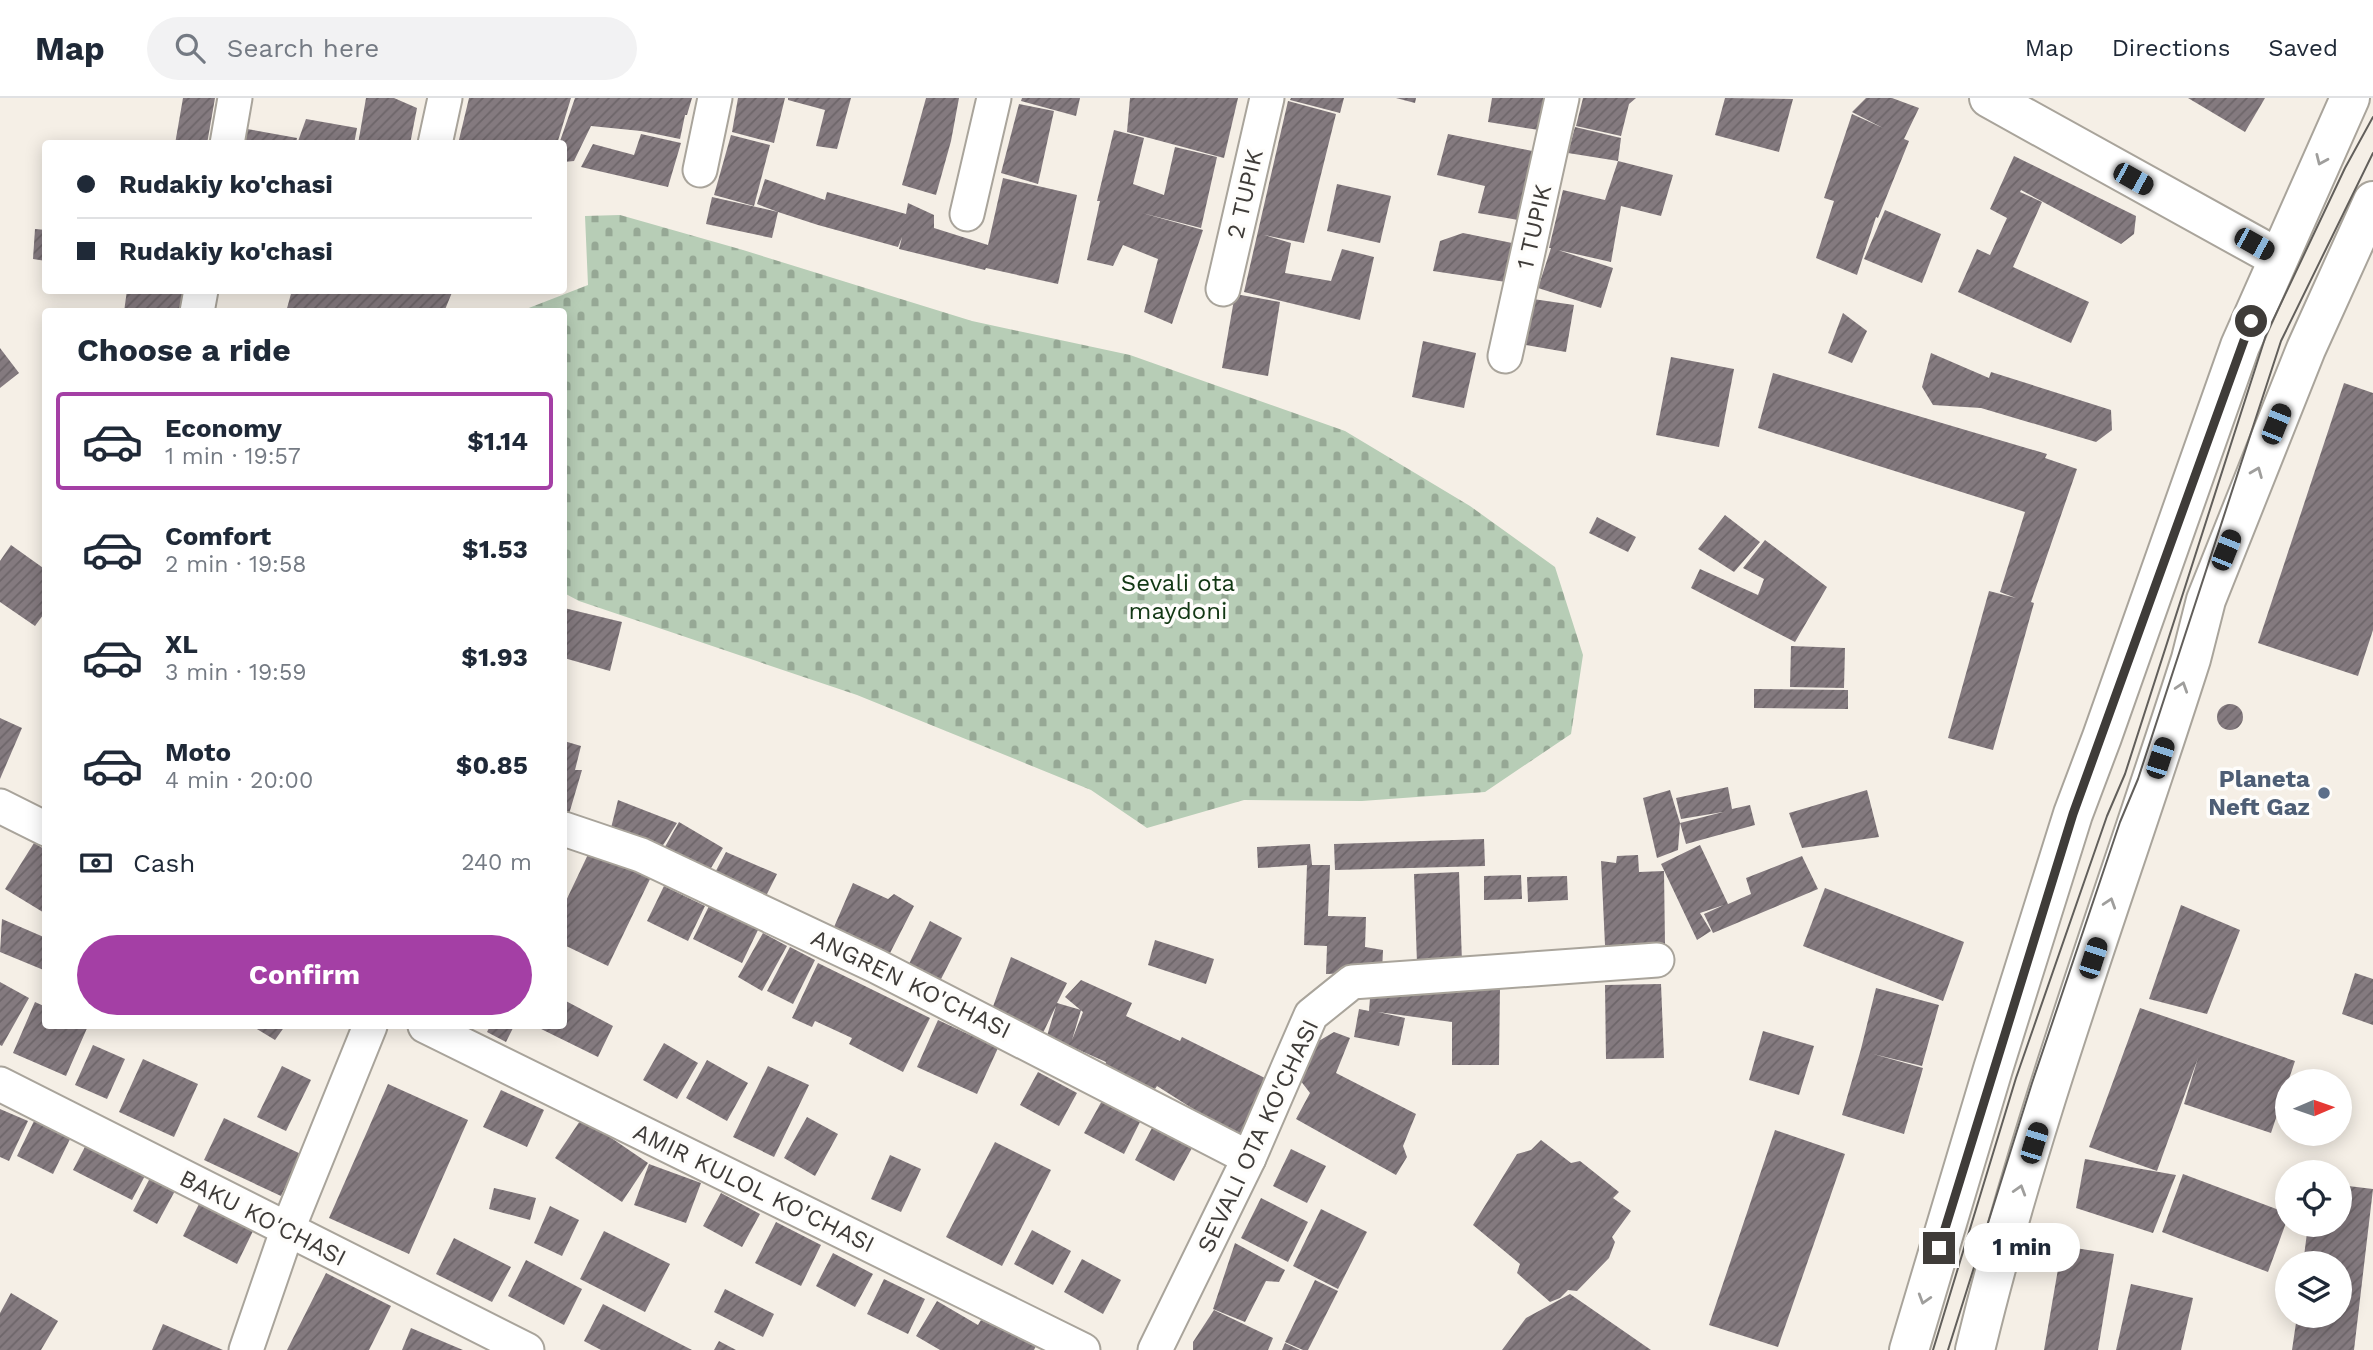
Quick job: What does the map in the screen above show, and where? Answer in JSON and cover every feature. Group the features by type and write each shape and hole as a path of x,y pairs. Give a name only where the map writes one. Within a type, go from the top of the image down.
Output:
{"main road":[{"path":"1989,98 2278,258"},
{"path":"1909,1350 2073,814 2240,346 2350,98"},
{"path":"1975,1350 1993,1276 2050,1090 2187,671 2206,600 2306,349 2373,201"},
{"path":"1993,1069 2050,1090"}],"street":[{"path":"227,140 234,98"},
{"path":"436,140 445,98"},
{"path":"700,170 715,98"},
{"path":"967,214 994,98"},
{"name":"2 TUPIK","path":"1223,289 1267,98"},
{"name":"1 TUPIK","path":"1505,356 1562,98"},
{"path":"0,806 42,827"},
{"name":"ANGREN KO'CHASI","path":"567,830 641,855 876,965 1250,1158"},
{"name":"SEVALI OTA KO'CHASI","path":"1155,1350 1250,1158 1311,1015 1352,982 1657,960"},
{"path":"246,1350 288,1231 368,1029"},
{"name":"AMIR KULOL KO'CHASI","path":"431,1029 1083,1350"},
{"name":"BAKU KO'CHASI","path":"0,1084 527,1350"}],"green space":[{"name":"Sevali ota maydoni","path":"620,215 972,321 1130,355 1345,431 1470,506 1555,567 1583,655 1571,734 1485,792 1362,801 1244,800 1147,828 1091,790 857,695 579,601 567,595 567,308 529,308 588,285 585,216"}],"building":[{"path":"183,98 215,98 208,140 176,140"},
{"path":"366,98 394,98 417,108 411,140 359,140"},
{"path":"469,98 571,98 558,140 459,140"},
{"path":"575,98 692,98 680,139 641,131 591,126 574,161 567,162 567,140 560,140"},
{"path":"738,98 785,98 774,143 732,132"},
{"path":"788,98 851,98 837,149 816,146 825,110"},
{"path":"926,98 959,98 951,141 936,195 902,185"},
{"path":"1022,98 1080,98 1076,116 1021,101"},
{"path":"1130,98 1238,98 1224,158 1127,132"},
{"path":"1344,98 1340,113 1290,100"},
{"path":"1396,98 1416,98 1415,103"},
{"path":"1492,98 1545,98 1539,130 1488,122"},
{"path":"1583,98 1636,98 1629,104 1621,136 1576,126"},
{"path":"1725,98 1793,99 1779,152 1715,135"},
{"path":"1866,98 1892,98 1919,108 1904,139 1909,141 1878,218 1876,217 1857,275 1816,258 1834,201 1824,198 1852,114 1883,128 1852,112"},
{"path":"2188,98 2265,98 2245,132"},
{"path":"1288,101 1336,114 1304,243 1264,235 1291,243 1285,273 1331,281 1342,249 1374,257 1360,320 1244,292"},
{"path":"1019,104 1054,111 1038,184 1001,173"},
{"path":"306,119 357,128 355,140 298,140"},
{"path":"1575,127 1621,138 1618,161 1568,153"},
{"path":"247,129 297,138 297,140 245,140"},
{"path":"1114,130 1144,138 1133,184 1164,195 1175,147 1217,157 1201,228 1142,213 1203,230 1172,324 1144,312 1158,259 1123,245 1113,266 1087,260 1100,201 1097,201"},
{"path":"641,134 681,143 668,187 581,167 593,144 634,155"},
{"path":"1448,134 1537,152 1524,221 1478,213 1485,186 1437,175"},
{"path":"731,135 770,145 754,206 714,195"},
{"path":"2014,156 2136,216 2134,234 2121,244 2021,190 2020,192 2042,202 2013,267 2089,302 2071,343 1958,292 1977,249 1990,255 2007,218 1990,209"},
{"path":"1618,161 1673,175 1661,216 1621,206 1611,262 1558,250 1613,268 1601,308 1538,288 1551,248 1563,190 1605,200"},
{"path":"1003,178 1077,195 1058,284 899,249 902,237 898,247 757,204 765,179 825,200 827,192 906,214 908,203 934,215 934,228 988,245"},
{"path":"1337,184 1391,196 1380,243 1327,231"},
{"path":"712,197 778,212 772,238 706,224"},
{"path":"1885,210 1941,234 1922,283 1864,259"},
{"path":"35,229 42,230 42,260 33,259"},
{"path":"1463,233 1517,244 1506,282 1433,271 1440,241"},
{"path":"126,294 186,294 184,308 125,308"},
{"path":"291,294 451,294 446,308 287,308"},
{"path":"1235,294 1280,302 1268,376 1222,368"},
{"path":"1533,299 1574,305 1566,352 1526,345"},
{"path":"1843,313 1867,331 1852,363 1828,353"},
{"path":"1423,341 1476,353 1464,408 1412,397"},
{"path":"0,348 19,373 0,388"},
{"path":"1931,353 1989,378 1991,372 2111,410 2112,430 2096,442 1981,408 1933,405 1922,387"},
{"path":"1671,357 1734,369 1719,447 1656,435"},
{"path":"1773,373 2047,454 2045,458 2077,469 2031,602 2034,603 1993,750 1948,738 1989,591 2016,598 2000,592 2025,512 1758,428"},
{"path":"2344,383 2373,393 2373,630 2358,676 2258,643"},
{"path":"1725,515 1760,542 1734,572 1698,549"},
{"path":"1597,517 1636,537 1628,552 1589,533"},
{"path":"1765,540 1827,587 1795,642 1691,588 1700,569 1758,595 1764,579 1743,568"},
{"path":"11,545 42,567 42,616 35,626 0,602 0,561"},
{"path":"567,609 622,622 610,671 567,659"},
{"path":"1791,646 1845,648 1844,688 1790,687"},
{"path":"1754,689 1848,690 1848,709 1754,708"},
{"path":"2230,704 2239,708 2243,717 2239,726 2230,730 2221,726 2217,717 2221,708"},
{"path":"0,718 22,728 0,779"},
{"path":"567,742 581,746 575,770 582,770 569,814"},
{"path":"1728,787 1732,809 1750,805 1755,825 1686,844 1680,823 1723,812 1681,819 1676,798"},
{"path":"1670,790 1680,823 1678,850 1657,858 1643,798"},
{"path":"1867,790 1879,837 1802,848 1789,813"},
{"path":"618,800 677,823 660,850 610,832"},
{"path":"679,822 723,848 705,878 662,852"},
{"path":"1484,839 1485,866 1335,870 1334,844"},
{"path":"34,843 42,848 42,912 5,889"},
{"path":"1310,844 1312,865 1330,865 1328,916 1366,917 1365,947 1383,950 1382,972 1326,974 1327,946 1304,945 1307,865 1258,868 1257,847"},
{"path":"1700,845 1728,904 1751,894 1746,878 1802,856 1818,889 1713,933 1704,914 1724,905 1700,913 1711,931 1697,940 1661,864"},
{"path":"592,846 652,875 608,966 567,946 567,899"},
{"path":"726,852 777,874 763,902 711,880"},
{"path":"1638,855 1639,872 1664,871 1665,945 1605,945 1601,861 1616,863 1617,856"},
{"path":"1459,872 1462,963 1417,964 1414,874"},
{"path":"1521,875 1522,899 1484,900 1484,876"},
{"path":"1567,876 1568,900 1528,902 1527,877"},
{"path":"853,883 888,899 894,894 914,906 887,959 831,934"},
{"path":"664,886 705,906 688,941 647,921"},
{"path":"1825,888 1964,942 1943,1001 1803,946"},
{"path":"2181,905 2240,930 2207,1014 2149,999"},
{"path":"709,906 758,930 742,963 693,939"},
{"path":"2,919 42,936 42,969 0,952"},
{"path":"930,921 962,938 939,983 907,968"},
{"path":"763,933 787,946 762,991 738,977"},
{"path":"1155,940 1214,959 1206,984 1148,965"},
{"path":"790,947 815,960 793,1004 767,991"},
{"path":"1011,957 1067,983 1057,1003 1080,1010 1065,997 1081,980 1132,1003 1126,1016 1180,1041 1182,1037 1273,1082 1242,1140 1157,1086 1155,1089 1105,1066 1106,1062 1046,1039 1056,1006 1042,1035 991,1012","holes":["1081,1010 1083,1012 1072,1040"]},
{"path":"818,963 930,1018 903,1072 849,1044 852,1038 815,1021 812,1027 792,1018"},
{"path":"2355,973 2373,979 2373,1025 2342,1014"},
{"path":"0,982 29,998 2,1046 0,1045"},
{"path":"1661,984 1664,1058 1606,1059 1605,985"},
{"path":"1500,985 1499,1065 1452,1065 1452,1022 1378,1012 1405,1018 1399,1046 1354,1037 1359,1009 1369,1011 1370,998"},
{"path":"1876,988 1939,1005 1922,1066 1873,1054 1923,1068 1904,1134 1842,1115"},
{"path":"35,1002 42,1005 42,1029 87,1029 66,1076 13,1053"},
{"path":"567,1002 613,1026 598,1057 541,1029 567,1029"},
{"path":"2140,1008 2295,1061 2292,1069 2275,1069 2275,1121 2271,1133 2184,1104 2198,1058 2157,1171 2089,1147"},
{"path":"938,1020 998,1048 977,1094 917,1067"},
{"path":"257,1029 283,1029 275,1040"},
{"path":"488,1029 512,1029 506,1042 487,1032"},
{"path":"1763,1031 1814,1046 1799,1095 1749,1080"},
{"path":"1334,1032 1350,1038 1336,1073 1416,1114 1403,1146 1407,1157 1396,1175 1296,1119 1310,1093 1300,1080 1312,1045"},
{"path":"664,1043 698,1063 677,1099 643,1080"},
{"path":"93,1045 125,1059 107,1099 75,1085"},
{"path":"143,1059 198,1084 174,1137 119,1112"},
{"path":"707,1060 748,1083 727,1121 686,1098"},
{"path":"282,1066 311,1080 286,1131 257,1117"},
{"path":"768,1066 809,1085 774,1157 733,1137"},
{"path":"1038,1072 1077,1093 1059,1126 1020,1105"},
{"path":"388,1084 468,1120 409,1254 329,1218"},
{"path":"501,1090 544,1110 527,1147 483,1127"},
{"path":"1103,1099 1141,1120 1124,1154 1084,1133"},
{"path":"0,1109 28,1121 9,1161 0,1157"},
{"path":"807,1117 838,1134 815,1176 784,1158"},
{"path":"224,1118 301,1154 281,1196 204,1160"},
{"path":"582,1118 648,1163 622,1202 555,1158"},
{"path":"35,1119 71,1137 53,1174 17,1156"},
{"path":"1153,1126 1192,1148 1174,1181 1135,1160"},
{"path":"1775,1130 1845,1154 1778,1347 1709,1325"},
{"path":"1541,1140 1571,1163 1580,1161 1619,1192 1613,1198 1631,1211 1612,1237 1615,1242 1609,1258 1577,1291 1568,1290 1560,1298 1550,1302 1517,1273 1520,1264 1473,1225 1517,1154 1531,1150"},
{"path":"88,1141 147,1172 132,1200 73,1170"},
{"path":"995,1142 1051,1170 1002,1266 946,1237"},
{"path":"1291,1149 1326,1166 1307,1203 1273,1186"},
{"path":"890,1155 921,1169 901,1212 871,1199"},
{"path":"2085,1159 2176,1175 2153,1233 2076,1208"},
{"path":"649,1164 701,1183 686,1223 634,1205"},
{"path":"2183,1174 2275,1208 2275,1237 2281,1237 2268,1272 2162,1232"},
{"path":"151,1176 176,1189 157,1224 133,1211"},
{"path":"2352,1186 2373,1189 2354,1350 2292,1350 2295,1328 2352,1328 2352,1251 2305,1251 2306,1237 2352,1237"},
{"path":"494,1188 536,1198 530,1220 489,1209"},
{"path":"721,1193 760,1214 742,1247 703,1226"},
{"path":"1261,1198 1308,1222 1288,1262 1241,1238"},
{"path":"200,1202 254,1229 237,1264 183,1236"},
{"path":"550,1206 579,1220 562,1256 534,1243"},
{"path":"1321,1209 1367,1232 1338,1289 1293,1266"},
{"path":"776,1222 821,1245 801,1286 755,1263"},
{"path":"1032,1230 1071,1251 1053,1285 1014,1264"},
{"path":"604,1231 670,1264 645,1312 580,1279"},
{"path":"454,1238 511,1267 492,1302 436,1274"},
{"path":"1235,1243 1285,1270 1279,1282 1266,1281 1245,1322 1213,1309"},
{"path":"2062,1246 2114,1254 2098,1350 2044,1350"},
{"path":"833,1253 873,1274 855,1307 816,1286"},
{"path":"1082,1259 1121,1280 1103,1314 1064,1292"},
{"path":"526,1260 582,1289 564,1325 508,1296"},
{"path":"326,1273 391,1306 369,1350 287,1350"},
{"path":"884,1279 925,1299 908,1334 867,1314"},
{"path":"1315,1280 1338,1291 1308,1350 1303,1350 1285,1342"},
{"path":"2131,1284 2193,1298 2181,1350 2116,1350"},
{"path":"725,1289 774,1314 763,1337 714,1312"},
{"path":"11,1293 58,1321 41,1350 0,1350 0,1313"},
{"path":"1570,1294 1651,1350 1502,1350 1526,1318"},
{"path":"937,1301 978,1325 981,1320 1036,1346 1034,1350 940,1350 916,1336"},
{"path":"603,1304 692,1350 601,1350 584,1341"},
{"path":"1214,1310 1273,1338 1268,1350 1193,1350 1193,1342"},
{"path":"163,1324 223,1350 152,1350"},
{"path":"411,1328 463,1350 402,1350"},
{"path":"719,1341 736,1350 714,1350"},
{"path":"1285,1343 1300,1350 1282,1350"}],"tram line":[{"path":"1933,1350 2016,1078 2107,816 2125,774 2266,335 2345,168 2373,117"},
{"path":"1948,1350 2032,1083 2120,822 2138,779 2281,341 2373,153"}],"place":[{"name":"Planeta Neft Gaz","path":"2324,793"}],"route":[{"path":"1939,1248 2073,814 2251,321"}]}
